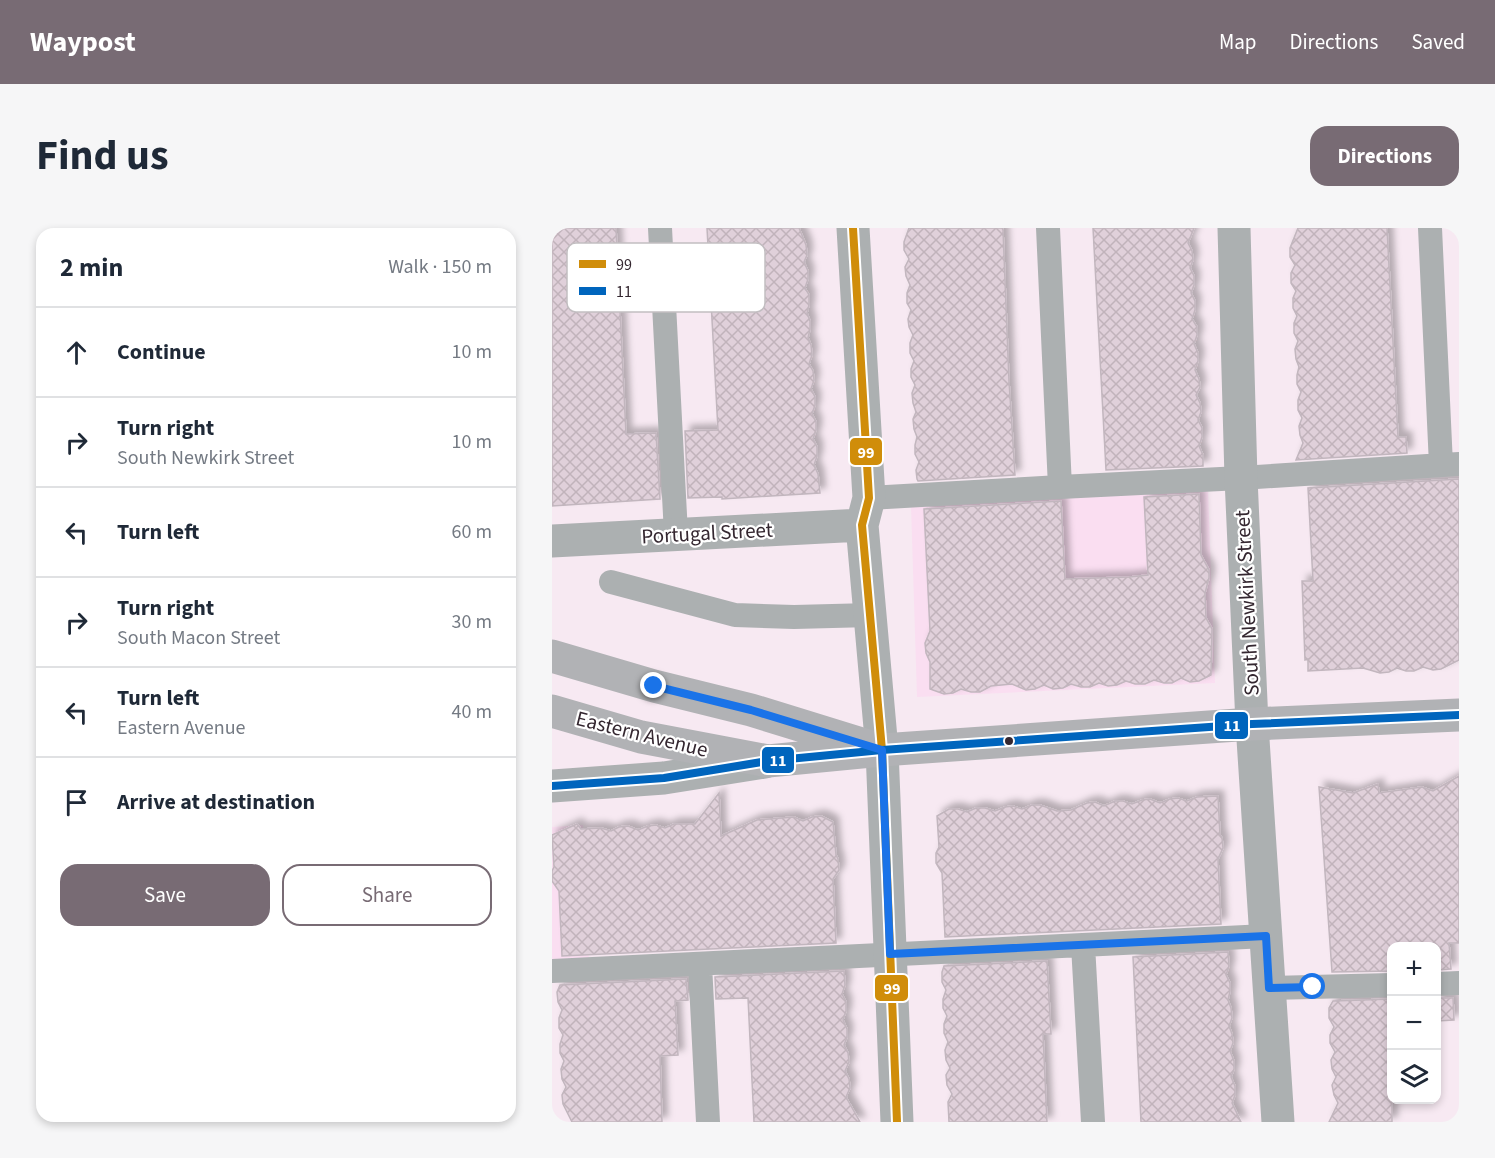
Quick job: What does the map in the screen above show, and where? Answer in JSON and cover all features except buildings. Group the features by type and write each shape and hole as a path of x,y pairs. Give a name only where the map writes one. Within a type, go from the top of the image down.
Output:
{"main road":[{"name":"Eastern Avenue","path":"552,656 654,686 751,710 882,750"},
{"name":"Eastern Avenue","path":"552,711 641,737 768,761 882,750 1252,724 1459,715"}],"street":[{"path":"853,228 865,512 882,750 897,1122"},
{"name":"South Newkirk Street","path":"1234,228 1241,478 1252,724 1278,1122"},
{"name":"Portugal Street","path":"552,541 675,534 865,512"},
{"name":"Eastern Avenue","path":"552,786 664,778 768,761"}],"lane":[{"path":"660,228 661,243"},
{"path":"1048,228 1059,487"},
{"path":"865,512 1059,487 1450,465 1430,228"},
{"path":"664,312 675,534"},
{"path":"611,582 735,615 794,617 871,615"},
{"path":"552,971 1266,936"},
{"path":"1083,945 1093,1122"},
{"path":"700,964 708,1122"},
{"path":"1441,984 1459,983"},
{"path":"1269,988 1387,985"}],"shaded area":[{"path":"1208,490 1215,683 917,697 911,506"},
{"path":"583,825 589,961 552,963 552,827"}],"transit line":[{"name":"99","path":"853,228 869,498 862,525 882,750 897,1122"},
{"name":"11","path":"552,786 664,778 768,761 882,750 1252,724 1459,715"}],"route":[{"path":"654,686 751,710 882,750 890,954 1266,936 1269,988 1313,987"}]}
